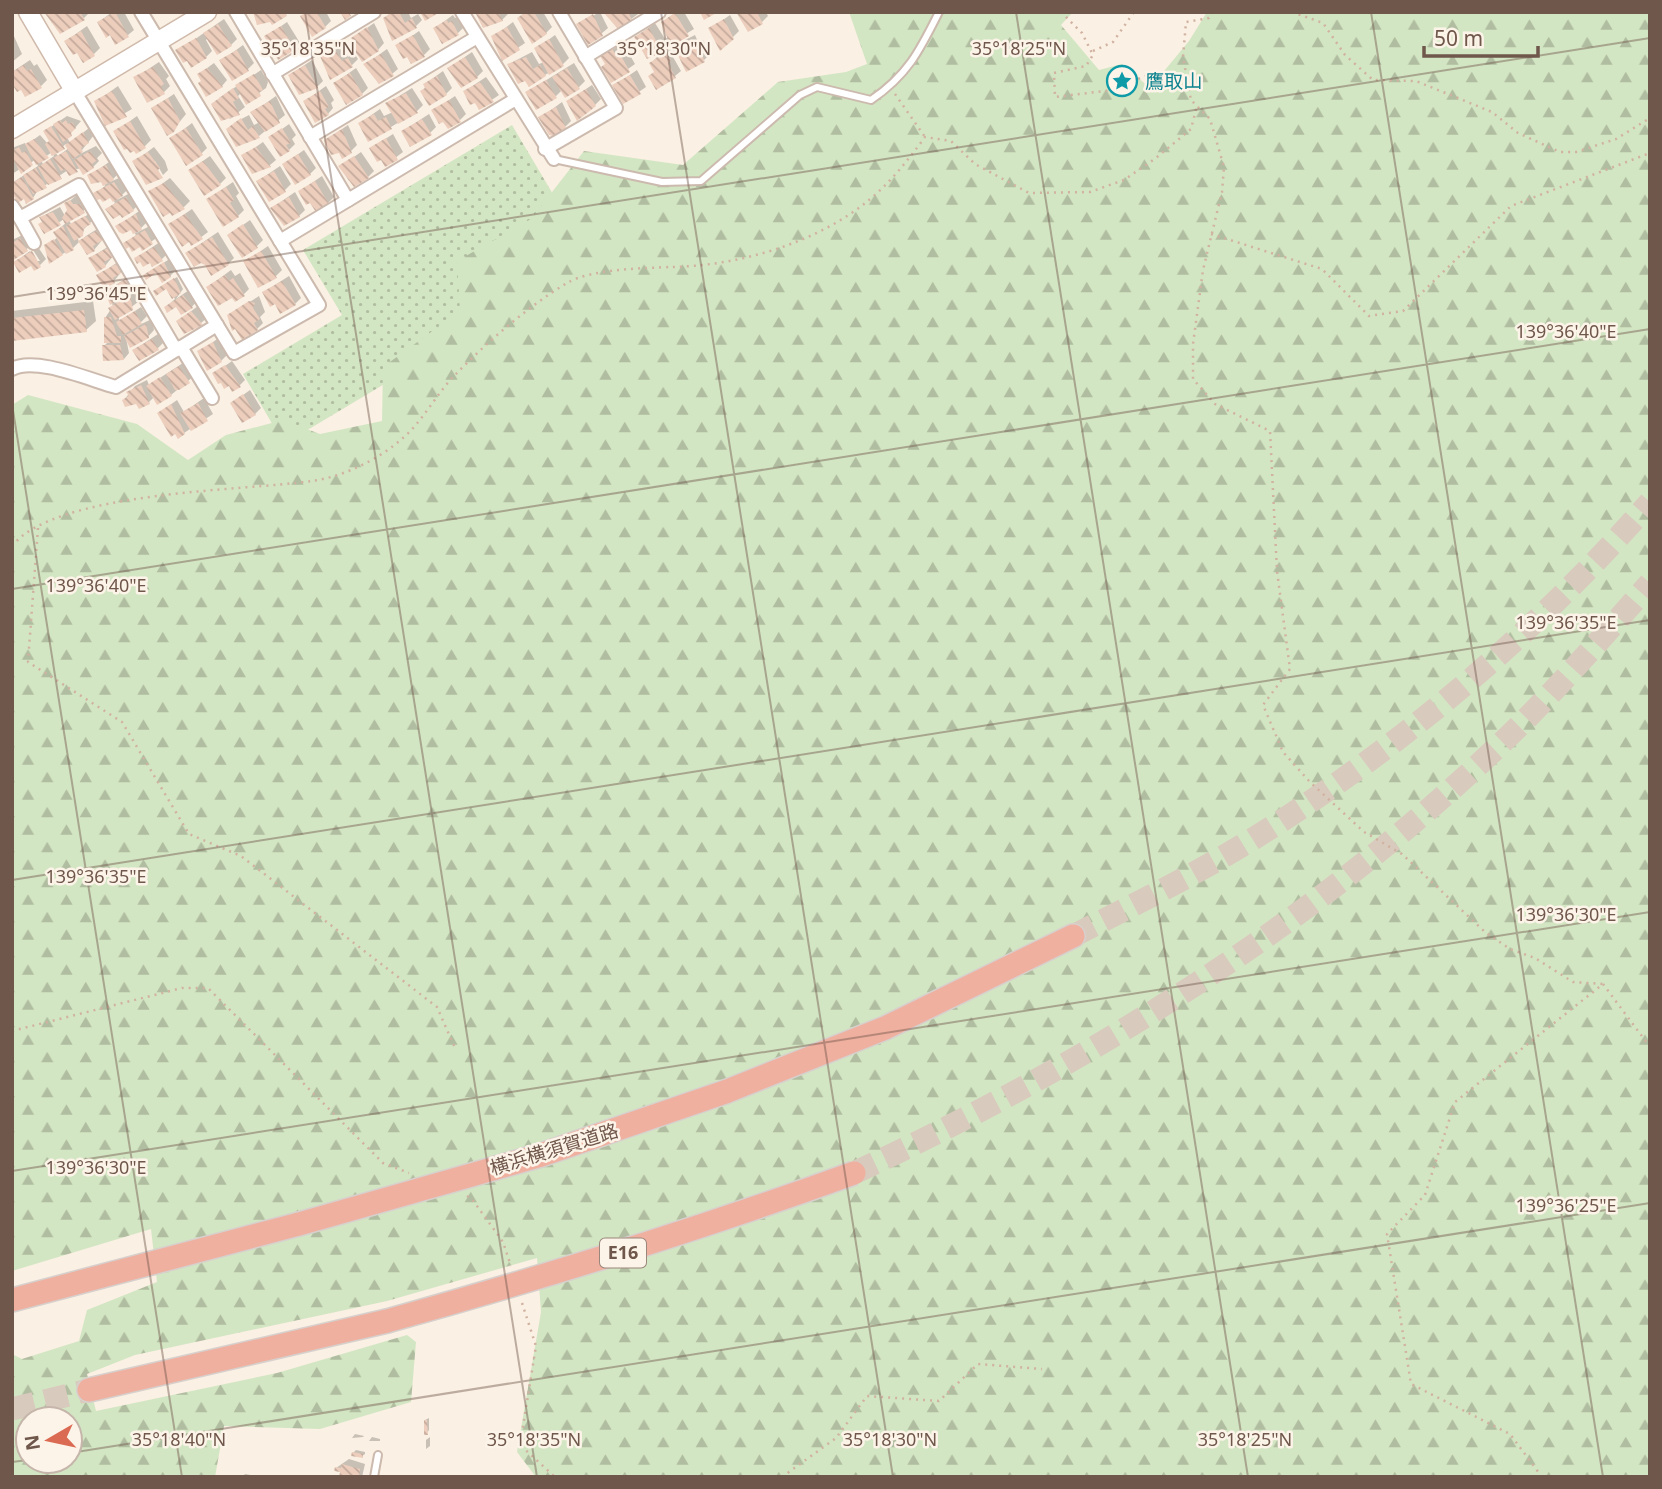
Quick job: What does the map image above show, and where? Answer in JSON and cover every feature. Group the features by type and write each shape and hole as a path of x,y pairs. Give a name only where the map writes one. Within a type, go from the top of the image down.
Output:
{"highway":[{"name":"横浜横須賀道路","path":"12,1300 299,1224 538,1156 725,1092 885,1028 1073,936"},
{"name":"E16","path":"89,1390 387,1321 571,1270 715,1224 854,1173"}],"street":[{"path":"28,12 234,353 319,305 141,12"},
{"path":"12,129 207,12"},
{"path":"236,12 348,200"},
{"path":"272,74 374,12"},
{"path":"462,12 514,100 550,154 616,108 559,12"},
{"path":"585,57 659,12"},
{"path":"310,136 477,37"},
{"path":"280,241 514,100"},
{"path":"20,218 79,185 178,349 212,398"},
{"path":"12,205 34,243"},
{"path":"12,369 21,364 35,364 116,387 217,325"}],"lane":[{"path":"550,154 662,182 701,181 800,95 817,87 871,100 890,87 913,64 939,12"},
{"path":"374,1477 378,1455"}],"path":[{"path":"1061,12 1082,33 1093,51"},
{"path":"1134,12 1113,42 1093,51 1086,66 1054,72 1055,97 1113,90 1144,76"},
{"path":"1213,12 1209,18 1186,22 1183,57 1191,100 1210,119 1224,167 1222,192 1203,270 1193,344 1193,379 1215,404 1270,431 1277,571 1290,669 1263,705 1283,752 1310,782 1364,832 1402,854 1485,932 1510,949 1535,958 1573,982 1603,984 1650,1047"},
{"path":"1292,12 1323,23 1345,55 1373,80 1416,81 1492,112 1518,133 1560,152 1576,152 1616,139 1650,118"},
{"path":"890,87 925,137 951,141 975,164 1029,192 1090,192 1124,180 1191,129 1197,106"},
{"path":"12,546 38,526 109,502 316,481 372,460 412,429 470,360 570,280 637,267 669,268 741,258 778,248 817,231 867,202 889,183 925,137"},
{"path":"1211,234 1322,269 1369,316 1403,311 1511,205 1650,153"},
{"path":"38,526 28,662 122,722 188,834 241,856 437,1007 455,1048"},
{"path":"1542,1477 1510,1434 1411,1384 1387,1234 1425,1195 1455,1102 1603,984"},
{"path":"12,1031 182,988 208,988 383,1163 409,1173"},
{"path":"460,1194 472,1199 503,1242 511,1268"},
{"path":"520,1294 537,1346 520,1445 555,1477"},
{"path":"782,1477 836,1438 867,1396 940,1401 978,1364 1042,1368"}],"green space":[{"path":"849,12 1073,12 1061,25 1099,70 1122,64 1150,88 1189,41 1207,12 1650,12 1650,1477 536,1477 517,1452 541,1312 537,1258 387,1301 135,1355 87,1374 96,1411 277,1373 407,1335 416,1342 411,1402 320,1429 224,1426 215,1477 12,1477 12,1354 22,1359 79,1341 87,1310 157,1282 151,1229 12,1271 12,405 28,395 137,424 188,460 226,435 283,420 320,434 382,421 383,367 460,311 457,261 531,219 584,151 683,165 778,82 846,72 867,64"},
{"path":"512,125 592,260 284,444 243,374 342,315 303,250"}],"building":[{"path":"44,12 80,12 85,20 60,34"},
{"path":"115,12 129,37 115,45 110,35 106,38 97,22"},
{"path":"253,12 285,12 287,16 272,25 270,22 257,25"},
{"path":"307,12 317,12 326,28 312,37 300,16"},
{"path":"340,12 349,12 351,16 345,20"},
{"path":"393,12 399,12 405,23 412,18 417,28 392,41 383,18"},
{"path":"420,12 440,12 425,21"},
{"path":"475,12 498,12 503,21 483,28"},
{"path":"526,12 534,12 547,34 532,44 517,18"},
{"path":"603,12 628,12 633,22 619,30"},
{"path":"700,12 718,12 704,20"},
{"path":"736,12 757,12 763,24 748,32"},
{"path":"675,13 689,36 671,47 661,22"},
{"path":"593,14 603,36 588,45 576,24"},
{"path":"724,19 734,39 720,51 708,28"},
{"path":"447,20 448,23 452,21 459,35 442,44 433,28"},
{"path":"218,24 232,46 217,55 203,33"},
{"path":"281,26 295,50 278,60 264,36"},
{"path":"367,27 379,51 362,62 351,45 354,43 351,38"},
{"path":"507,27 520,50 502,61 491,36"},
{"path":"649,28 658,44 664,41 669,49 647,59 634,37"},
{"path":"81,31 95,56 83,63 77,53 73,55 64,41"},
{"path":"413,35 425,57 411,64 407,57 403,59 395,45"},
{"path":"196,38 207,58 191,68 187,61 183,63 175,50"},
{"path":"549,39 564,66 549,75 534,48"},
{"path":"688,40 692,47 697,44 705,62 686,72 676,51 679,49 677,46"},
{"path":"334,48 342,61 348,58 353,67 330,80 320,56"},
{"path":"612,49 617,56 620,54 630,72 611,83 601,67 605,64 600,56"},
{"path":"237,50 249,71 232,81 219,60"},
{"path":"666,53 676,78 656,90 648,76 654,72 649,63"},
{"path":"381,54 394,76 379,84 363,64"},
{"path":"465,57 478,78 461,88 447,68"},
{"path":"526,57 533,69 540,65 546,76 529,87 525,81 518,84 507,64"},
{"path":"24,65 27,71 31,69 42,88 25,97 21,90 17,92 12,84 12,72"},
{"path":"305,65 318,88 299,95 288,75"},
{"path":"153,67 164,84 161,86 165,94 147,103 133,77"},
{"path":"207,68 223,87 206,97 198,83 201,81 197,74"},
{"path":"567,68 580,89 565,98 552,77"},
{"path":"350,73 363,95 346,105 333,83"},
{"path":"254,74 263,90 259,92 261,96 246,105 235,85"},
{"path":"630,75 641,94 623,104 612,85"},
{"path":"437,76 447,95 429,106 420,91 425,88 423,84"},
{"path":"546,80 557,98 536,110 525,92"},
{"path":"480,82 494,102 479,110 475,103 470,105 463,91"},
{"path":"233,88 239,98 233,102 240,115 221,121 211,104"},
{"path":"586,89 596,106 577,121 566,101"},
{"path":"112,91 127,117 105,126 94,101"},
{"path":"320,91 329,107 325,109 329,115 315,123 303,101"},
{"path":"406,93 418,113 398,124 385,103"},
{"path":"168,98 180,121 174,132 167,136 151,108"},
{"path":"449,100 461,122 448,129 443,122 439,124 431,110"},
{"path":"270,101 280,123 265,132 250,112"},
{"path":"556,107 566,128 553,136 549,135 538,117"},
{"path":"374,114 378,121 386,117 392,129 368,142 358,123"},
{"path":"241,118 248,130 253,126 260,138 236,147 226,129"},
{"path":"422,119 432,135 410,147 401,131"},
{"path":"60,120 62,123 66,120 68,124 72,122 76,128 71,133 72,136 63,142 53,124"},
{"path":"130,121 146,148 136,154 134,151 130,153 127,149 124,150 113,131"},
{"path":"51,126 65,149 52,156 45,144 49,141 43,131"},
{"path":"186,128 203,155 186,166 169,138"},
{"path":"282,128 291,143 286,145 290,151 280,157 268,137"},
{"path":"342,129 352,153 342,159 339,153 331,155 324,140"},
{"path":"83,132 89,143 81,148 83,152 73,159 65,145"},
{"path":"386,138 398,160 385,167 381,160 377,162 369,148"},
{"path":"34,139 49,158 36,165 25,144"},
{"path":"19,147 22,153 26,151 33,165 21,174 12,157 12,151"},
{"path":"256,147 271,167 252,174 241,155"},
{"path":"66,151 78,172 69,176 65,169 61,171 53,158"},
{"path":"90,151 97,160 92,164 94,168 83,175 74,160"},
{"path":"148,152 160,168 158,170 163,178 146,185 132,161"},
{"path":"298,154 311,175 295,185 282,164"},
{"path":"354,156 369,178 354,187 338,166"},
{"path":"50,159 62,179 48,185 38,167"},
{"path":"203,161 221,185 204,196 188,170"},
{"path":"106,165 114,180 103,186 101,182 91,184 87,175"},
{"path":"36,168 47,188 33,194 23,175"},
{"path":"274,171 286,192 269,202 256,181"},
{"path":"22,177 34,199 26,204 24,199 18,203 12,193 12,183"},
{"path":"315,181 329,204 316,212 310,203 306,205 298,191"},
{"path":"114,182 123,196 113,202 110,198 103,202 97,200 93,193"},
{"path":"164,183 185,209 172,216 170,213 163,217 148,191"},
{"path":"226,187 234,200 230,203 239,217 223,227 206,199"},
{"path":"126,197 134,211 122,218 120,215 113,219 105,209"},
{"path":"289,197 300,217 284,226 270,208"},
{"path":"70,200 73,204 80,204 85,213 65,224 62,218 67,210 64,203"},
{"path":"53,212 61,225 44,234 38,224 42,222 39,217"},
{"path":"136,214 142,230 133,234 131,230 123,234 119,232 115,226"},
{"path":"185,214 203,239 191,246 189,242 182,247 168,224"},
{"path":"85,216 91,224 84,228 83,236 74,241 66,226"},
{"path":"243,224 258,248 242,258 227,235"},
{"path":"63,226 74,250 66,254 53,232"},
{"path":"145,230 153,244 142,251 140,247 132,252 129,247 126,249 123,243"},
{"path":"96,231 103,240 93,246 95,251 87,255 78,241"},
{"path":"212,237 229,265 211,276 205,265 201,263 194,267 185,253"},
{"path":"20,238 28,251 12,261 12,243"},
{"path":"54,239 63,255 49,264 44,245"},
{"path":"154,247 163,261 152,267 150,263 143,267 140,262 137,264 134,258"},
{"path":"108,248 113,257 104,262 106,267 97,272 88,258"},
{"path":"32,251 41,267 34,271 31,266 19,273 13,262"},
{"path":"261,251 277,278 258,288 243,261"},
{"path":"164,262 171,277 162,283 156,273 146,280 143,275"},
{"path":"116,264 121,273 113,278 115,283 104,289 96,275"},
{"path":"225,275 229,281 233,278 245,296 235,302 232,298 218,306 206,287"},
{"path":"174,278 181,293 172,299 166,289 156,296 153,291"},
{"path":"126,279 131,287 122,292 125,297 110,305 105,291"},
{"path":"282,281 296,305 280,314 275,304 270,307 262,292"},
{"path":"130,295 133,310 115,320 108,308"},
{"path":"183,295 193,308 181,315 176,307 167,313 164,307"},
{"path":"249,301 255,303 253,308 260,319 254,323 258,330 242,340 235,329 232,331 227,315"},
{"path":"84,310 87,332 12,341 12,318"},
{"path":"135,311 142,324 123,335 116,322"},
{"path":"191,311 203,325 184,334 176,321"},
{"path":"104,317 111,317 117,336 121,336 121,343 104,343"},
{"path":"146,324 149,338 130,348 124,336"},
{"path":"152,339 159,350 139,361 132,350"},
{"path":"213,342 222,362 207,371 197,351"},
{"path":"102,345 120,345 124,360 103,361"},
{"path":"225,365 241,387 232,392 229,386 224,389 221,383 218,384 212,373"},
{"path":"179,366 190,383 175,390 166,374"},
{"path":"160,377 172,396 157,405 146,386"},
{"path":"141,385 150,404 139,409 136,404 125,407 122,400 129,396 126,392"},
{"path":"243,394 256,415 242,423 230,403"},
{"path":"198,403 208,421 191,431 180,413"},
{"path":"171,404 185,434 178,439 175,434 171,437 157,413"},
{"path":"424,1420 427,1420 428,1435 424,1435"},
{"path":"352,1452 363,1454 363,1458 351,1456"},
{"path":"342,1464 360,1469 359,1477 339,1477 340,1472 334,1471 335,1467 341,1468"}],"tunnel":[{"path":"1073,936 1241,846 1369,760 1469,681 1516,639 1563,595 1650,502"},
{"path":"854,1173 1025,1087 1108,1039 1269,935 1420,817 1491,753 1553,691 1650,583"},
{"path":"12,1409 89,1390"}],"place":[{"name":"鷹取山","path":"1122,81"}]}
